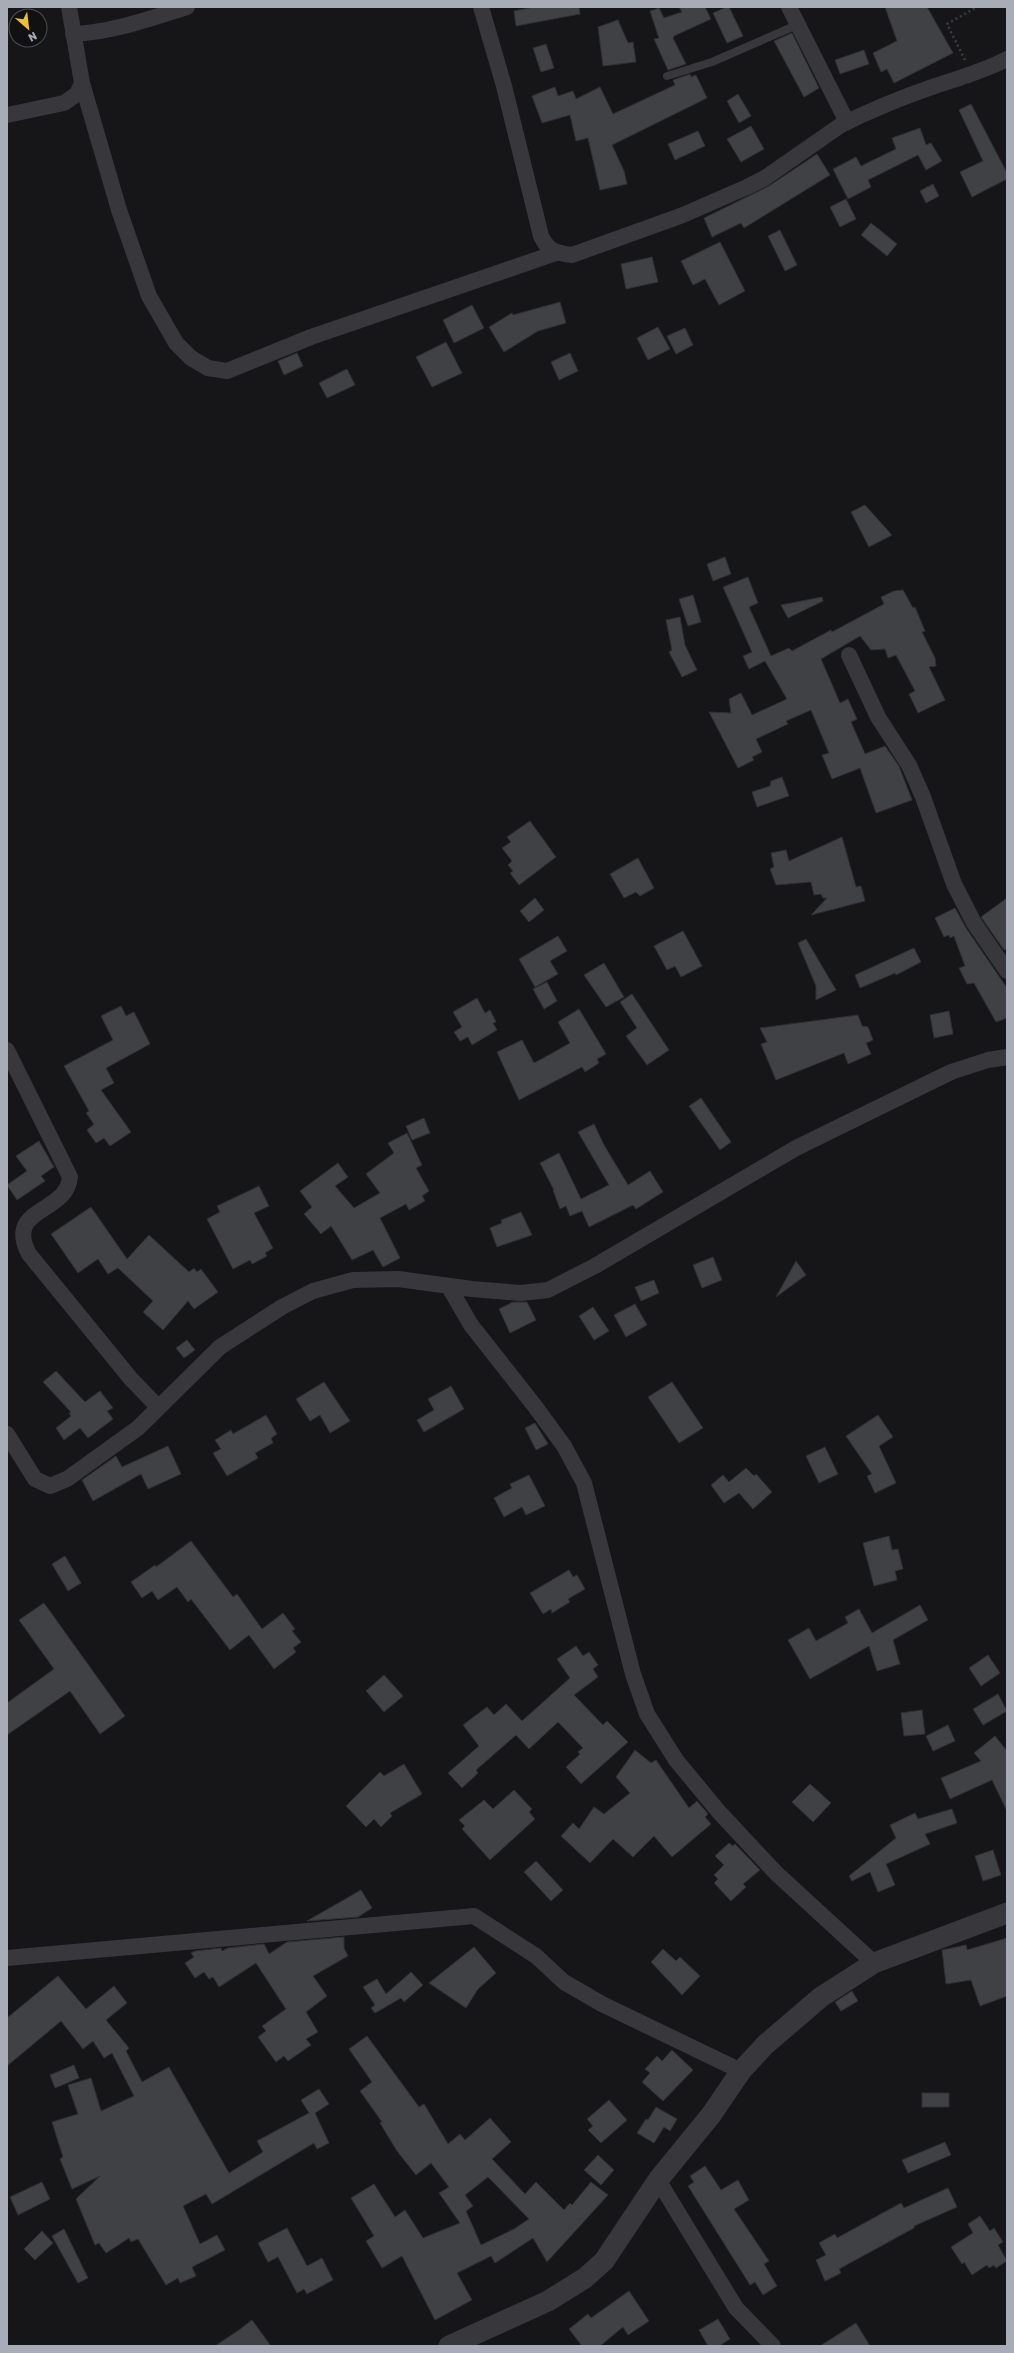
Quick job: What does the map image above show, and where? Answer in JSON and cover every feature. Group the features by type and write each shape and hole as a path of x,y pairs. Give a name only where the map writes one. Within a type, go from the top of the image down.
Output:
{"street":[{"path":"69,7 82,83 119,210 149,296 176,343 191,358 208,368 227,371 311,337 556,253"},
{"path":"73,34 99,33 127,27 187,7"},
{"path":"481,7 504,86 540,236 546,247 556,253 572,255 631,232 683,215 747,187 765,178 846,122 906,96 973,74 1007,59"},
{"path":"789,7 846,122"},
{"path":"7,115 64,102 77,94 82,83"},
{"path":"849,655 878,717 909,765 924,797 954,884 974,924 1007,972"},
{"path":"7,1050 70,1177 70,1188 61,1198 27,1221 23,1232 23,1243 29,1254 131,1379 158,1407"},
{"path":"7,1434 35,1479 42,1484 50,1486 67,1479 126,1436 220,1347 275,1311 313,1291 361,1280 398,1279 450,1287 521,1293 548,1290 602,1262 796,1148 951,1072 988,1060 1007,1057"},
{"path":"450,1287 471,1325 564,1446 584,1482 632,1674 647,1714 676,1760 720,1812 776,1873 874,1963"},
{"path":"449,2346 548,2301 585,2278 604,2261 658,2180 711,2115 741,2070 765,2045 821,1997 874,1963 1007,1913"},
{"path":"7,1958 474,1916 536,1956 564,1982 595,2001 741,2070"},
{"path":"658,2180 736,2308 773,2346"}],"lane":[{"path":"667,76 712,62 797,25"}],"path":[{"path":"973,74 947,24 977,7"}],"building":[{"path":"534,7 579,7 580,14 516,26 514,11"},
{"path":"679,7 705,7 711,19 674,36 673,38 686,64 668,70 654,39 659,38 650,11 659,8 664,18 682,12"},
{"path":"729,7 743,36 727,43 713,13"},
{"path":"885,7 927,7 953,53 894,83 887,69 881,72 873,53 897,41"},
{"path":"618,20 628,43 633,42 636,62 603,66 598,27"},
{"path":"792,33 819,88 804,97 774,41"},
{"path":"546,44 554,68 541,72 533,48"},
{"path":"864,50 869,64 840,74 835,60"},
{"path":"690,74 691,77 696,75 707,98 612,145 624,171 627,184 600,190 588,138 576,141 570,115 542,123 532,96 555,87 558,96 573,91 576,99 600,87 613,114 675,85 673,80"},
{"path":"738,94 751,116 739,123 727,101"},
{"path":"971,104 1007,173 1007,179 972,197 960,172 983,161 959,110"},
{"path":"751,126 764,149 741,162 727,139"},
{"path":"920,128 926,145 931,143 942,161 926,170 918,155 868,180 871,187 848,199 833,169 856,157 861,166 896,149 892,138"},
{"path":"698,131 705,146 675,160 668,144"},
{"path":"817,154 830,175 744,228 741,223 712,237 704,218 769,186"},
{"path":"933,184 939,196 926,203 920,191"},
{"path":"846,199 856,219 840,227 830,207"},
{"path":"871,223 897,244 887,256 861,235"},
{"path":"780,230 797,265 785,271 768,236"},
{"path":"720,242 745,291 719,305 705,279 693,285 681,261"},
{"path":"652,257 658,282 626,289 621,264"},
{"path":"560,302 566,323 538,331 504,352 489,327 512,313 513,315"},
{"path":"472,305 484,328 454,343 443,320"},
{"path":"658,327 670,349 648,360 637,338"},
{"path":"685,328 693,345 676,354 667,336"},
{"path":"446,342 462,373 432,387 416,357"},
{"path":"297,353 303,366 284,375 278,361"},
{"path":"570,353 578,371 559,380 551,362"},
{"path":"347,369 355,385 327,398 319,383"},
{"path":"865,505 892,535 869,547 851,512"},
{"path":"725,557 731,574 713,581 707,564"},
{"path":"748,577 758,603 749,607 771,656 789,648 792,651 831,630 832,632 884,604 881,597 894,591 903,590 913,608 915,607 925,631 922,632 935,658 936,666 929,667 945,700 918,713 909,694 915,691 896,655 888,658 885,649 871,650 860,636 821,659 840,703 848,699 857,719 851,722 865,754 885,746 899,766 912,800 876,813 860,768 832,779 822,755 829,753 811,710 786,721 788,724 756,739 762,752 752,757 754,760 738,768 709,712 731,713 729,699 741,693 752,715 787,699 765,661 749,669 743,656 752,652 723,587"},
{"path":"693,595 701,622 688,626 679,599"},
{"path":"822,597 823,601 788,618 781,605"},
{"path":"680,617 685,645 697,670 682,677 669,652 672,650 666,620"},
{"path":"782,777 789,796 757,807 752,792 770,786 771,781"},
{"path":"530,821 556,857 519,885 510,873 513,871 508,865 512,861 502,848 511,842 507,837"},
{"path":"842,837 856,887 861,886 865,901 811,915 827,898 823,898 821,894 814,895 811,882 776,885 770,869 774,867 771,853 786,850 789,861"},
{"path":"638,858 654,888 640,896 636,892 624,898 610,874"},
{"path":"535,898 544,910 529,922 520,911"},
{"path":"1007,898 1007,949 1004,950 981,917"},
{"path":"955,908 966,928 1007,988 1007,1018 996,1022 974,983 967,984 959,968 965,966 954,936 950,938 949,935 944,937 935,918"},
{"path":"683,931 702,966 681,977 675,966 667,970 654,946"},
{"path":"558,936 567,951 550,961 558,974 535,987 519,959"},
{"path":"806,939 836,990 816,1000 816,986 798,943"},
{"path":"914,948 921,962 896,975 895,973 860,988 855,975"},
{"path":"604,963 624,997 606,1007 584,975"},
{"path":"547,982 557,1001 544,1009 533,989"},
{"path":"632,994 669,1050 647,1065 626,1036 637,1028 620,1002"},
{"path":"477,998 485,1013 490,1010 496,1022 493,1023 497,1030 472,1045 468,1037 460,1041 454,1032 462,1027 453,1012"},
{"path":"121,1006 126,1016 134,1012 150,1044 106,1068 114,1083 101,1090 131,1132 110,1146 104,1138 96,1143 87,1130 94,1124 86,1113 89,1111 64,1066 113,1040 101,1016"},
{"path":"579,1009 606,1054 597,1059 599,1063 585,1072 582,1067 519,1100 497,1052 522,1040 534,1063 570,1043 558,1022"},
{"path":"949,1011 953,1034 934,1038 930,1015"},
{"path":"858,1015 862,1026 868,1027 873,1040 866,1043 871,1054 848,1064 844,1053 776,1080 761,1044 767,1042 760,1028"},
{"path":"701,1098 731,1142 720,1150 689,1106"},
{"path":"424,1118 430,1133 412,1140 406,1126"},
{"path":"594,1124 604,1145 628,1185 650,1171 663,1192 636,1209 633,1205 589,1227 582,1211 570,1216 566,1206 560,1209 554,1190 540,1163 559,1153 581,1199 609,1185 578,1132"},
{"path":"407,1133 422,1165 416,1168 429,1191 422,1196 425,1201 409,1210 406,1204 380,1218 400,1258 383,1267 373,1250 352,1260 331,1226 321,1234 304,1214 312,1207 300,1191 338,1163 348,1177 335,1186 354,1208 380,1193 366,1174 394,1153 388,1143"},
{"path":"39,1141 54,1167 41,1176 45,1181 17,1200 7,1185 27,1171 16,1156"},
{"path":"259,1186 269,1206 254,1213 273,1248 265,1253 267,1256 252,1264 250,1260 233,1269 207,1219 220,1212 217,1206"},
{"path":"91,1207 127,1259 149,1235 189,1272 194,1268 197,1272 201,1269 218,1292 194,1309 188,1301 163,1330 143,1312 153,1301 118,1268 108,1274 98,1259 78,1273 51,1234"},
{"path":"521,1212 532,1235 497,1247 490,1228 502,1223 501,1220"},
{"path":"713,1257 722,1280 702,1288 693,1265"},
{"path":"796,1261 806,1275 776,1297"},
{"path":"654,1280 659,1293 641,1301 635,1287"},
{"path":"513,1302 527,1302 536,1320 510,1333 499,1309"},
{"path":"635,1304 647,1325 626,1337 614,1315"},
{"path":"593,1307 609,1331 594,1340 579,1316"},
{"path":"187,1340 195,1350 184,1358 176,1348"},
{"path":"56,1371 85,1402 100,1391 113,1408 107,1411 113,1419 88,1438 80,1428 64,1440 56,1428 71,1416 69,1413 71,1412 43,1382"},
{"path":"324,1382 350,1421 330,1433 320,1415 310,1421 296,1399"},
{"path":"672,1382 703,1428 679,1443 648,1397"},
{"path":"451,1386 464,1409 424,1432 417,1420 434,1410 428,1399"},
{"path":"266,1415 277,1434 271,1438 273,1443 255,1453 258,1458 227,1476 213,1453 221,1449 215,1440 231,1430 233,1434"},
{"path":"878,1415 893,1437 879,1446 896,1483 875,1493 867,1476 872,1474 846,1436"},
{"path":"535,1423 548,1444 536,1450 525,1428"},
{"path":"168,1446 181,1474 148,1489 141,1474 93,1501 82,1480 116,1456 122,1467"},
{"path":"825,1447 838,1474 819,1483 806,1456"},
{"path":"746,1468 754,1476 756,1474 772,1492 753,1509 739,1493 724,1503 711,1485 723,1475 729,1482"},
{"path":"529,1475 545,1506 526,1515 522,1507 504,1517 494,1498 512,1488 510,1484"},
{"path":"889,1536 892,1550 898,1549 903,1569 895,1571 897,1580 874,1586 863,1543"},
{"path":"191,1541 233,1597 237,1594 262,1629 283,1613 295,1629 292,1631 301,1642 293,1648 296,1652 274,1669 249,1635 230,1650 191,1599 188,1602 177,1587 158,1600 152,1591 142,1598 131,1582 155,1565 156,1567"},
{"path":"65,1556 81,1583 68,1591 52,1564"},
{"path":"569,1570 573,1577 577,1575 585,1589 568,1599 570,1602 552,1613 551,1609 543,1614 530,1593"},
{"path":"44,1603 125,1716 100,1734 70,1691 7,1735 7,1703 54,1669 19,1620"},
{"path":"920,1605 928,1620 893,1640 900,1664 877,1671 869,1646 810,1679 788,1640 809,1628 816,1641 848,1623 845,1617 859,1609 872,1633"},
{"path":"576,1646 583,1656 589,1652 598,1665 593,1669 598,1677 574,1695 603,1725 607,1721 628,1742 581,1784 566,1767 580,1754 578,1752 583,1748 558,1722 529,1749 516,1735 476,1770 478,1773 462,1788 448,1773 479,1746 463,1725 487,1707 494,1715 506,1704 522,1721 570,1678 557,1659"},
{"path":"988,1655 1000,1673 981,1686 969,1668"},
{"path":"384,1675 403,1696 384,1712 366,1691"},
{"path":"998,1694 1007,1711 983,1725 973,1709"},
{"path":"922,1710 925,1734 904,1736 901,1713"},
{"path":"948,1725 955,1741 933,1751 926,1736"},
{"path":"995,1736 1007,1751 1007,1811 992,1780 950,1799 941,1778 981,1761 974,1753"},
{"path":"635,1750 651,1763 656,1760 689,1808 697,1801 708,1814 705,1817 711,1824 672,1857 654,1836 633,1857 613,1839 590,1863 561,1836 573,1823 579,1829 594,1807 604,1814 630,1793 616,1777"},
{"path":"404,1764 422,1794 390,1813 392,1816 381,1827 374,1819 366,1827 346,1806 380,1772 384,1776"},
{"path":"810,1784 831,1803 813,1822 792,1802"},
{"path":"514,1790 532,1809 529,1812 535,1819 490,1860 462,1829 465,1826 459,1820 484,1800 493,1809"},
{"path":"952,1809 957,1823 925,1834 930,1844 886,1864 895,1885 878,1892 870,1872 852,1881 849,1876 896,1838 890,1825 915,1813 918,1819"},
{"path":"729,1843 733,1846 735,1844 760,1870 743,1884 746,1887 731,1901 714,1883 718,1879 714,1875 724,1865 715,1856"},
{"path":"993,1850 1001,1875 983,1881 975,1856"},
{"path":"536,1861 563,1890 551,1901 524,1872"},
{"path":"361,1890 372,1908 358,1917 307,1921"},
{"path":"344,1937 344,1948 348,1956 313,1976 327,1996 306,2012 318,2032 306,2039 311,2045 288,2061 284,2056 276,2062 258,2037 266,2031 262,2026 286,2009 256,1963 219,1987 213,1977 209,1979 204,1972 195,1978 185,1963 194,1957 191,1953 195,1951 221,1948 222,1951 228,1948 264,1944 269,1954 287,1942"},
{"path":"1007,1938 1007,1996 980,2006 971,1980 946,1984 942,1950 966,1945 967,1950"},
{"path":"474,1947 496,1973 478,1989 466,2008 429,1983"},
{"path":"663,1949 676,1961 680,1957 700,1976 682,1995 651,1962"},
{"path":"411,1972 423,1985 404,2002 401,1998 375,2013 371,2008 375,2005 363,1987 377,1979 386,1994"},
{"path":"58,1976 86,2009 114,1986 127,2003 106,2020 129,2048 126,2051 142,2082 169,2067 229,2173 263,2152 257,2141 309,2113 301,2100 319,2089 329,2104 315,2113 329,2143 317,2149 314,2143 212,2204 206,2194 183,2206 200,2244 217,2235 225,2250 192,2267 196,2276 180,2283 178,2278 166,2285 138,2239 131,2242 129,2238 106,2253 99,2243 95,2245 76,2199 100,2176 72,2189 60,2159 63,2157 52,2122 78,2114 68,2085 91,2078 101,2111 134,2096 112,2053 104,2058 93,2041 83,2049 61,2021 7,2066 7,2018"},
{"path":"852,1991 858,2001 841,2011 835,2002"},
{"path":"367,2036 419,2107 424,2104 448,2144 460,2134 465,2140 490,2118 511,2142 492,2159 525,2194 536,2182 564,2210 570,2203 572,2205 591,2182 608,2195 547,2262 533,2238 495,2263 491,2256 457,2273 472,2300 435,2320 402,2256 382,2268 366,2241 374,2236 351,2198 374,2184 395,2217 405,2210 423,2238 460,2223 439,2193 449,2187 431,2163 416,2175 397,2151 380,2123 382,2122 360,2091 372,2082 349,2049","holes":["488,2177 529,2219 514,2229 481,2245 466,2211 473,2206 465,2195"]},
{"path":"672,2050 693,2070 663,2101 642,2082 650,2073 645,2069 657,2056 662,2061"},
{"path":"74,2065 79,2078 55,2088 50,2075"},
{"path":"922,2093 949,2093 949,2107 922,2107"},
{"path":"609,2100 627,2120 601,2143 588,2130 593,2126 587,2119"},
{"path":"656,2107 677,2119 670,2131 664,2127 654,2143 637,2133 646,2119 648,2120"},
{"path":"945,2142 951,2155 908,2173 902,2160"},
{"path":"598,2155 614,2170 601,2185 584,2170"},
{"path":"705,2166 721,2190 738,2180 749,2200 734,2209 769,2261 764,2264 777,2286 763,2295 755,2282 750,2285 688,2186 694,2182 690,2176"},
{"path":"42,2182 50,2199 18,2215 10,2197"},
{"path":"948,2188 957,2207 914,2226 914,2228 839,2269 841,2273 825,2281 816,2260 826,2255 819,2243 835,2234 837,2238 901,2203 904,2208"},
{"path":"980,2216 990,2231 994,2228 1003,2242 998,2245 1007,2261 996,2268 994,2265 989,2268 987,2265 972,2275 964,2262 962,2264 951,2247 973,2233 968,2224"},
{"path":"287,2228 307,2266 322,2258 333,2280 307,2294 304,2289 297,2293 278,2257 268,2262 258,2243"},
{"path":"64,2229 88,2278 78,2283 52,2236"},
{"path":"42,2231 53,2243 35,2260 24,2249"},
{"path":"629,2291 649,2321 628,2335 623,2327 600,2346 582,2346 569,2329 588,2314 591,2318"},
{"path":"718,2319 730,2339 719,2346 708,2346 699,2330"},
{"path":"252,2320 271,2346 215,2346 239,2330"},
{"path":"856,2323 870,2346 820,2346"}]}
